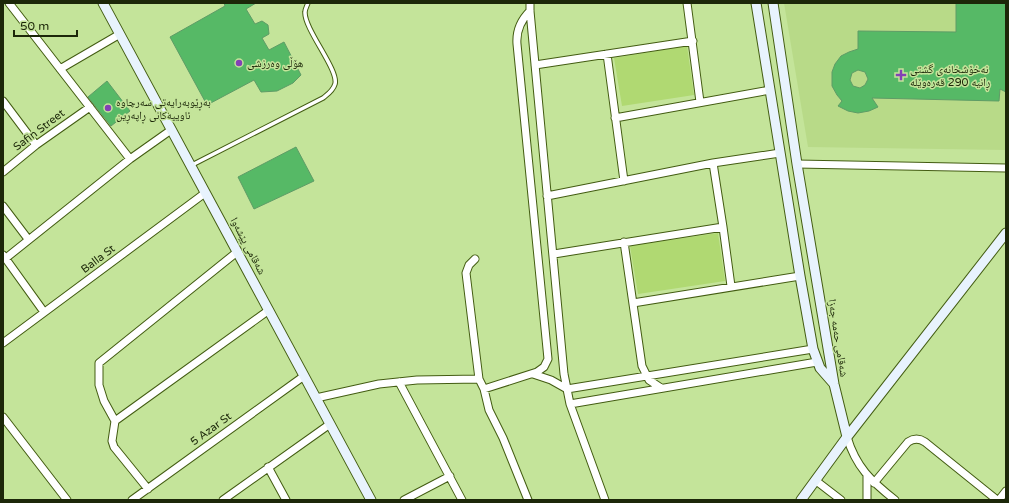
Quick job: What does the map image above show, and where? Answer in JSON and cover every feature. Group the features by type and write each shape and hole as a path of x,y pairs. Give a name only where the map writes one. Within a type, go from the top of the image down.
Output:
{"street":[{"path":"9,3 130,159"},
{"path":"530,3 564,374 570,404 605,500"},
{"path":"687,3 700,102"},
{"name":"شەقامی حەمە جەزا","path":"756,3 813,349 817,362 824,374 834,384"},
{"name":"شەقامی پێشەوا","path":"104,4 371,500"},
{"path":"757,13 773,7"},
{"name":"شەقامی حەمە جەزا","path":"773,7 797,164 834,384"},
{"path":"484,389 533,374 544,367 548,355 517,44 518,27 523,18 530,11"},
{"path":"60,69 120,34"},
{"path":"535,66 693,41"},
{"path":"607,54 624,181"},
{"path":"616,118 770,90"},
{"path":"3,101 36,146"},
{"name":"Safin Street","path":"3,172 90,107"},
{"path":"44,312 4,256 130,159 171,130"},
{"path":"547,196 713,163 780,153"},
{"path":"713,163 731,286"},
{"path":"797,164 1006,168"},
{"name":"Balla St","path":"3,343 205,193"},
{"path":"3,206 28,239"},
{"path":"554,254 723,227"},
{"path":"801,500 847,437 1006,233"},
{"path":"624,242 642,366 652,383 662,388"},
{"path":"148,489 114,447 112,441 115,421 104,401 99,385 99,363 237,252"},
{"path":"475,259 468,265 466,273 479,379 484,389 489,410 503,438 528,500"},
{"path":"633,303 800,276"},
{"path":"115,421 269,310"},
{"path":"533,374 551,380 567,389 813,349"},
{"path":"570,404 817,362"},
{"name":"5 Azar St","path":"132,500 142,497 148,489 304,376"},
{"path":"316,398 379,384 417,380 479,379"},
{"path":"399,382 462,500"},
{"path":"834,384 847,437 854,458 874,483 895,500"},
{"path":"4,421 67,500"},
{"path":"223,500 330,424"},
{"path":"874,483 908,442 917,439 925,442 998,500 1006,491"},
{"path":"268,467 286,500"},
{"path":"867,475 867,500"},
{"path":"404,500 450,476"},
{"path":"816,480 841,500"}],"lane":[{"path":"191,166 323,98 331,92 336,83 333,72 308,24 304,13 308,3"}],"shaded area":[{"name":"نەخۆشخانەی گشتی ڕانیە 290 قەرەوێلە","path":"784,3 1006,3 1006,150 808,147"},
{"path":"687,46 694,95 622,106 614,58"},
{"path":"718,233 725,281 638,294 630,246"}],"building":[{"name":"هۆڵی وەرزشی","path":"224,3 256,3 246,9 255,24 262,21 268,25 269,34 262,38 269,50 284,42 301,75 293,83 277,91 261,92 254,80 207,105 170,37 225,6"},
{"path":"956,3 1006,3 1006,92 1000,89 999,101 872,98 878,107 869,111 858,113 848,111 838,106 842,101 832,86 832,72 835,64 841,56 858,49 858,31 956,32","holes":["858,70 865,72 868,79 865,85 860,88 853,86 850,80 852,73"]},
{"path":"107,81 130,111 111,126 88,97"},
{"path":"296,147 314,181 254,209 238,177"}],"place":[{"name":"هۆڵی وەرزشی","path":"239,63"},
{"name":"نەخۆشخانەی گشتی ڕانیە 290 قەرەوێلە","path":"901,75"},
{"name":"بەڕێوبەرایەتی سەرچاوە ئاوییەکانی ڕاپەڕین","path":"108,108"}]}
